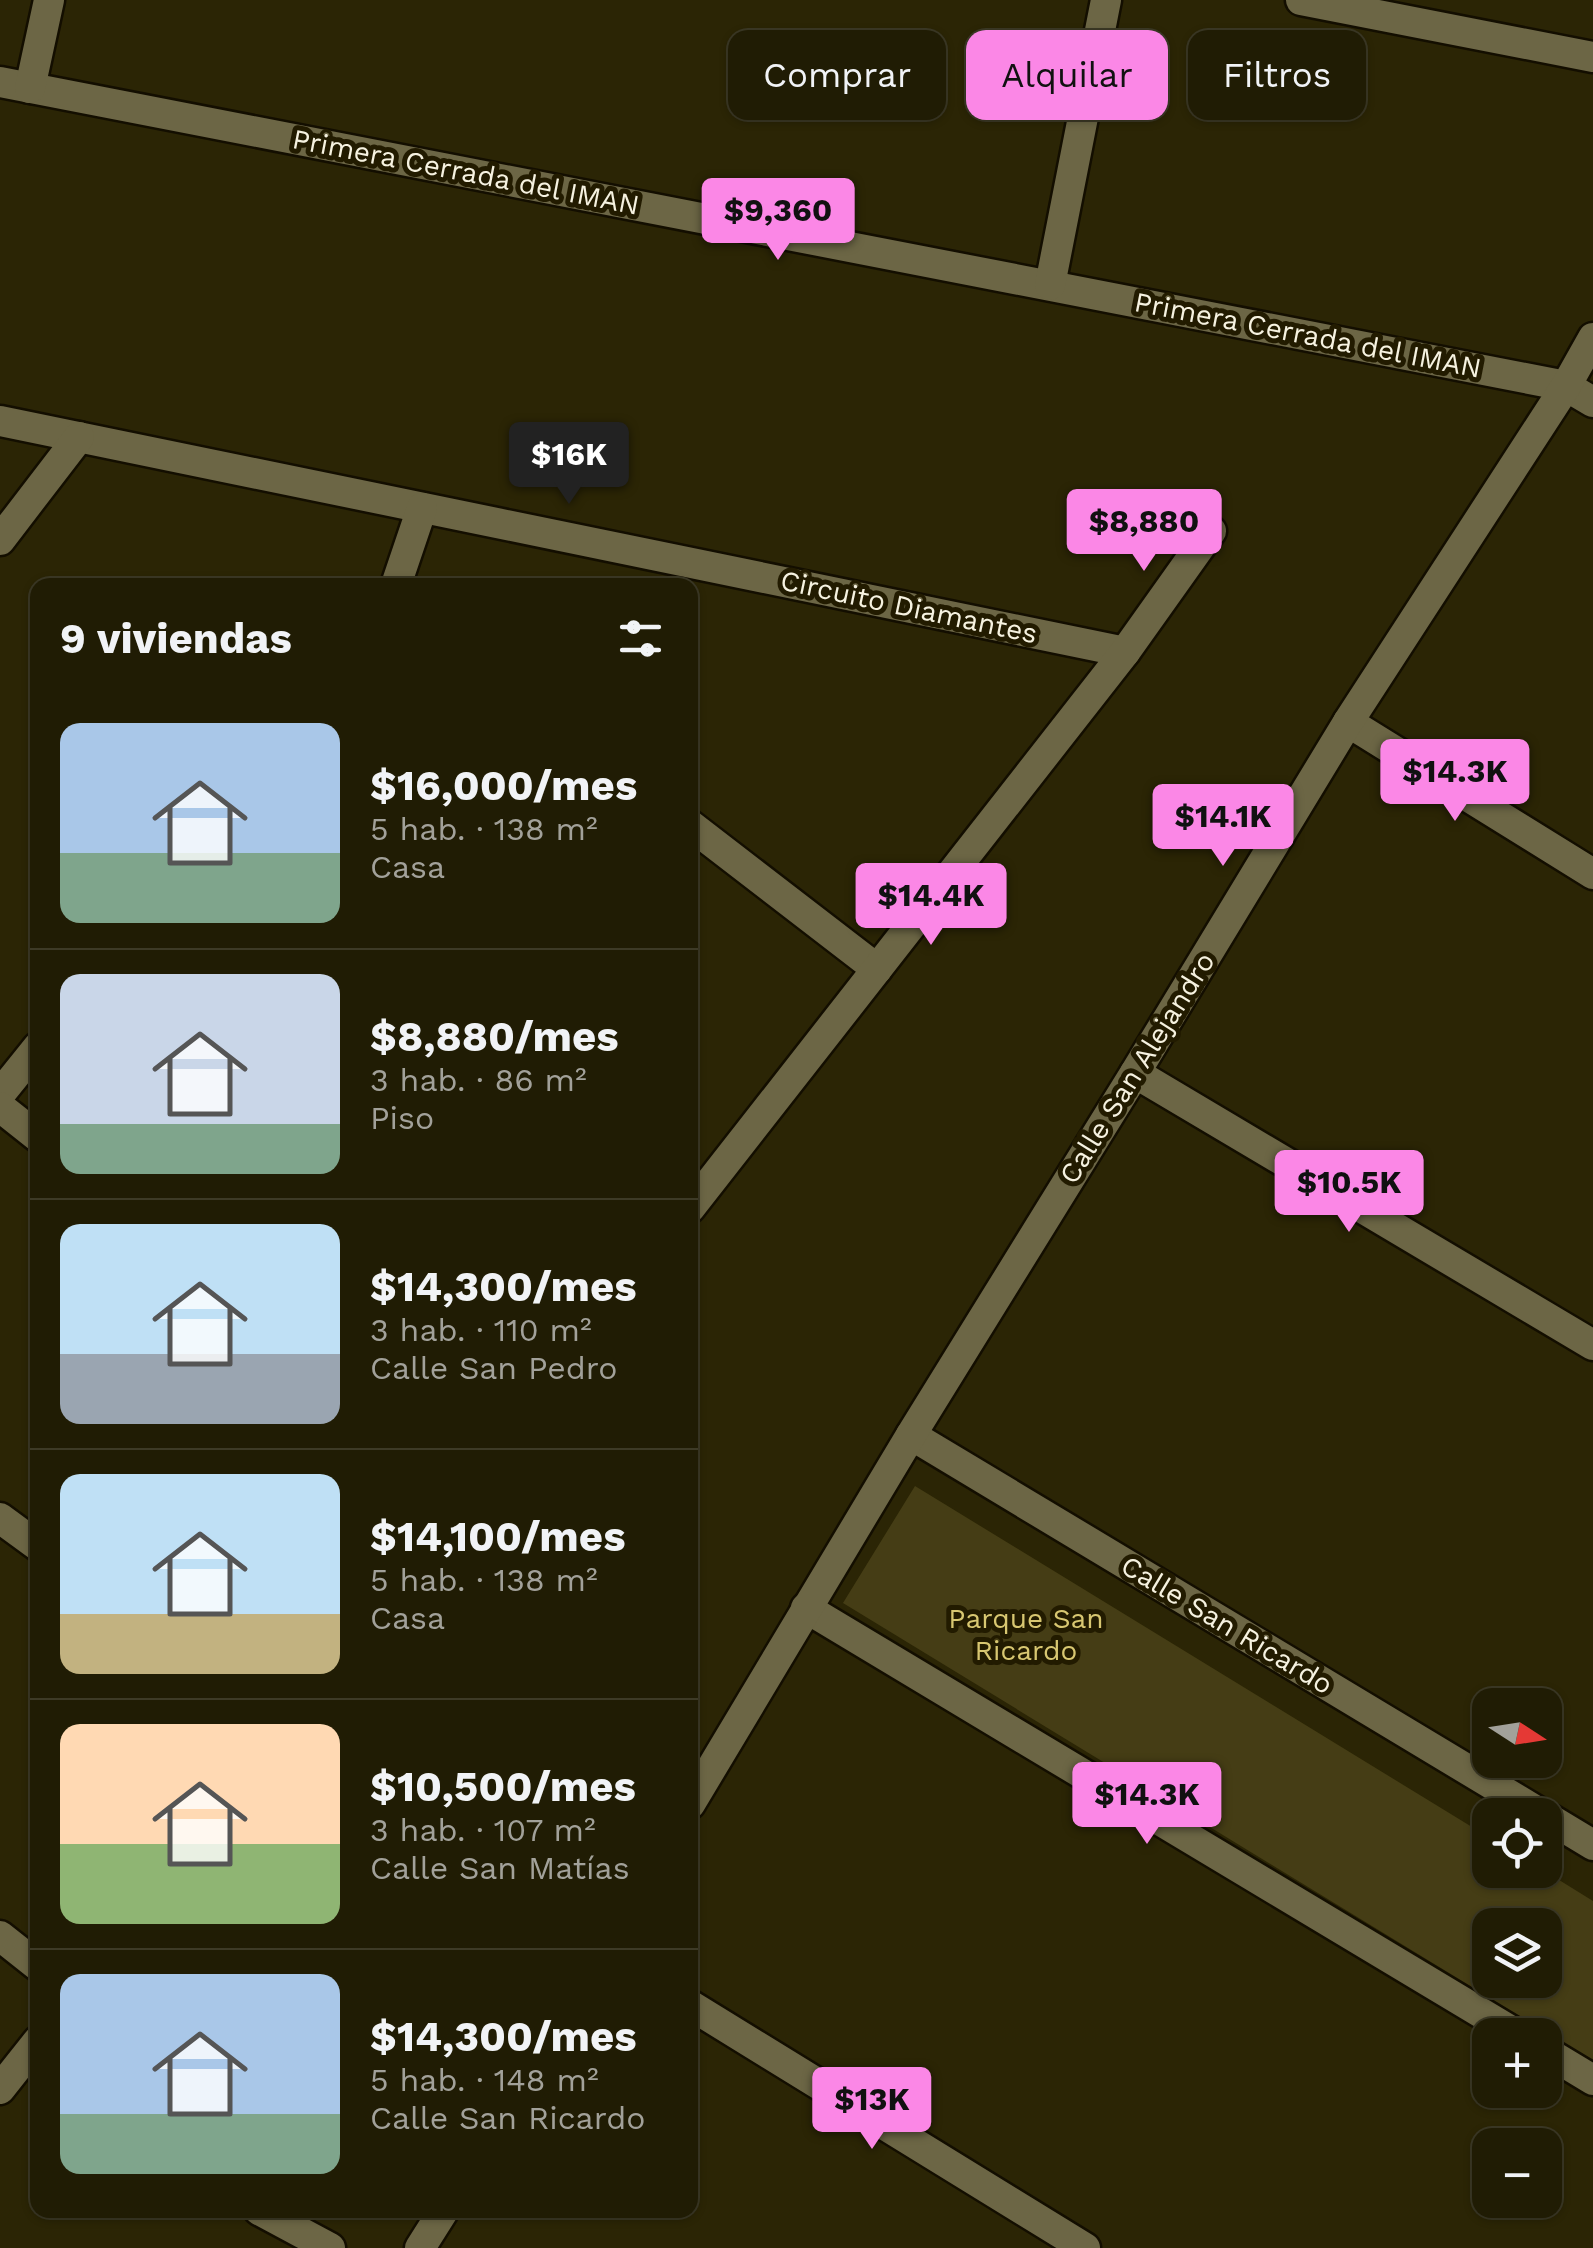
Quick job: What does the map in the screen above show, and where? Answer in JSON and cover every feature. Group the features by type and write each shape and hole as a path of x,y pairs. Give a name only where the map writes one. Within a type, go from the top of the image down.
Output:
{"street":[{"path":"30,88 49,0"},
{"path":"1050,285 1106,0"},
{"path":"1301,0 1593,58"},
{"name":"Primera Cerrada del IMAN","path":"0,82 1566,386 1593,402"},
{"name":"Calle San Alejandro","path":"698,1790 1348,722 1566,386 1593,338"},
{"name":"Circuito Diamantes","path":"0,421 1125,652"},
{"path":"0,540 79,438"},
{"path":"398,578 422,508"},
{"path":"698,1198 1125,652 1211,531"},
{"path":"1348,722 1593,874"},
{"path":"698,831 877,969"},
{"path":"0,1094 30,1057"},
{"path":"1135,1073 1593,1345"},
{"path":"0,1107 30,1131"},
{"name":"Calle San Ricardo","path":"911,1435 1514,1798"},
{"path":"0,1518 30,1540"},
{"path":"806,1608 1490,2018"},
{"name":"Calle San Ricardo","path":"1562,1827 1593,1845"},
{"path":"0,1936 30,1960"},
{"path":"698,2010 1086,2248"},
{"path":"0,2089 30,2051"},
{"path":"1562,2061 1593,2080"},
{"path":"274,2218 330,2248"},
{"path":"420,2248 439,2218"}],"green space":[{"name":"Parque San Ricardo","path":"915,1486 1472,1827 1472,1888 1562,1888 1562,1882 1593,1901 1593,2061 1562,2042 1562,2018 1523,2018 1490,1998 1562,1998 1562,1908 1472,1908 1472,1987 843,1603"}]}
